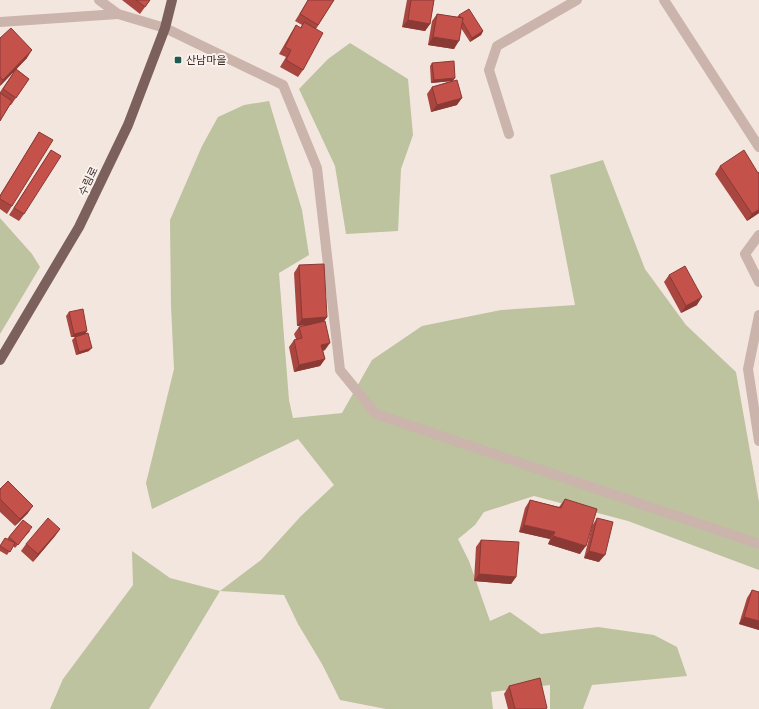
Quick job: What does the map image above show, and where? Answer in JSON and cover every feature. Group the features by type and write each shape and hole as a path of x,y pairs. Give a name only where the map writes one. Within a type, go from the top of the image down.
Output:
{"main road":[{"name":"수림로","path":"0,360 79,227 128,125 165,28 172,0"}],"street":[{"path":"99,0 118,14 165,28 283,84 317,168 340,370 376,414 759,544"},
{"path":"509,134 489,70 497,46 577,0"},
{"path":"664,0 759,147"},
{"path":"0,22 118,14"},
{"path":"759,236 745,254 759,282"},
{"path":"759,314 748,369 759,441"}],"green space":[{"path":"350,43 408,79 413,135 401,169 398,231 346,234 335,166 299,89 328,59"},
{"path":"269,101 302,210 309,255 279,273 289,400 293,418 342,413 372,360 422,326 501,310 575,305 550,175 603,160 645,269 686,325 736,372 759,502 759,570 628,521 534,496 484,512 475,525 458,539 469,561 490,621 510,612 541,634 598,627 654,635 677,647 687,676 592,685 583,709 550,709 550,685 491,692 493,709 386,709 340,700 322,664 298,624 284,595 220,591 261,560 301,516 334,485 298,439 152,509 146,483 174,369 171,306 170,220 202,146 218,117 244,105"},
{"path":"0,218 32,254 40,267 0,334"},
{"path":"132,551 170,578 220,591 149,709 50,709 63,679 133,585"}],"building":[{"path":"136,0 150,0 145,7"},
{"path":"308,0 334,0 318,25 300,14"},
{"path":"411,0 434,0 430,24 408,20"},
{"path":"469,9 483,31 472,38 462,21 463,18 459,15"},
{"path":"437,14 463,18 459,41 433,37"},
{"path":"304,22 323,33 303,70 286,60 291,50 285,47 296,25 301,28"},
{"path":"11,28 32,50 3,80 0,77 0,38"},
{"path":"454,61 455,78 434,80 432,63"},
{"path":"16,69 29,79 16,98 3,89"},
{"path":"457,80 462,98 437,105 432,87"},
{"path":"0,93 12,101 0,121"},
{"path":"39,132 53,140 12,206 0,199 0,196"},
{"path":"51,150 61,156 24,214 14,208"},
{"path":"744,150 758,173 759,172 759,209 752,214 720,166"},
{"path":"324,264 327,317 302,319 299,265"},
{"path":"685,266 702,297 686,306 669,275"},
{"path":"83,309 87,331 74,334 69,312"},
{"path":"325,321 330,343 321,345 325,359 299,365 294,340 302,338 299,327"},
{"path":"88,333 92,348 79,352 75,337"},
{"path":"8,481 33,506 20,519 0,499 0,489"},
{"path":"565,499 597,509 586,546 553,536 555,532 524,525 530,500 561,508"},
{"path":"48,518 60,529 38,554 26,544"},
{"path":"597,518 613,522 605,555 589,551"},
{"path":"23,520 32,527 18,545 9,537"},
{"path":"5,538 15,543 10,552 0,546"},
{"path":"481,540 519,542 516,577 479,574"},
{"path":"752,590 759,592 759,621 744,617"},
{"path":"540,678 547,708 515,709 509,686"}],"place":[{"name":"산남마을","path":"178,60"}]}
